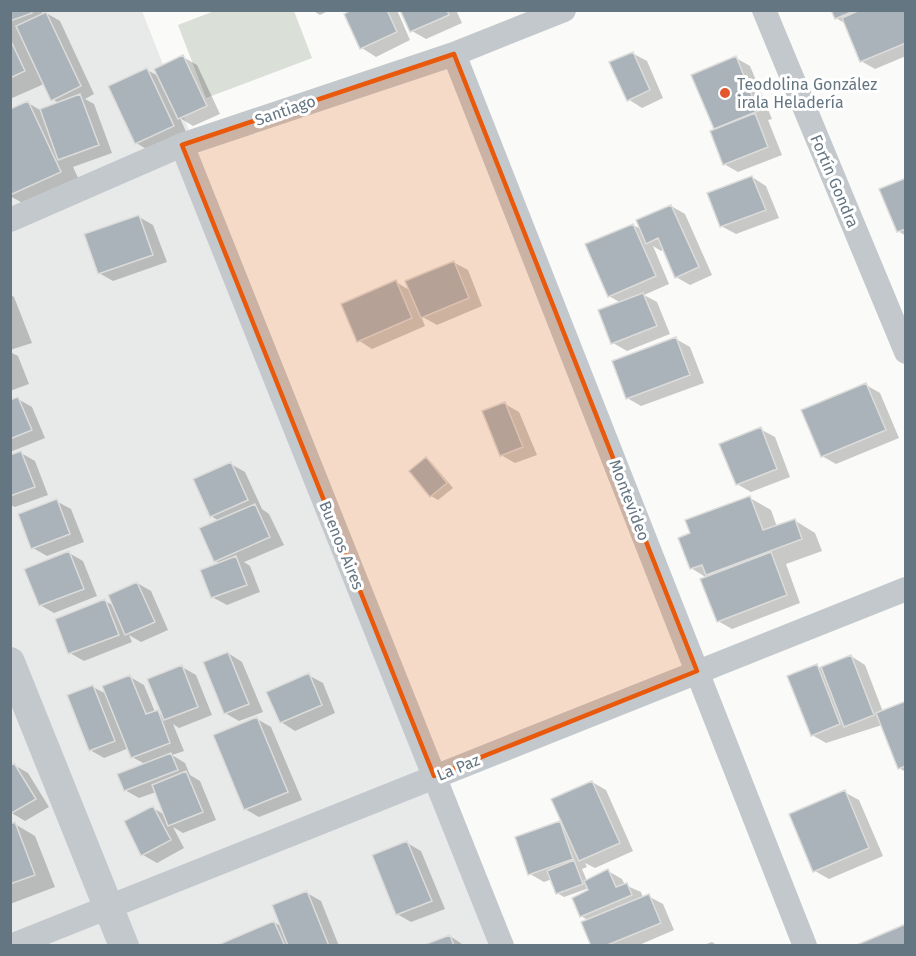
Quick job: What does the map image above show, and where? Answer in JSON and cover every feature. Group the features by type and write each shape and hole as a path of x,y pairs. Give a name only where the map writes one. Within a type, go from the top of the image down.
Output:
{"street":[{"name":"Santiago","path":"10,220 182,145 454,54 564,10"},
{"name":"Fortín Gondra","path":"764,10 906,352"},
{"name":"Montevideo","path":"454,54 805,945"},
{"name":"Buenos Aires","path":"182,145 502,945"},
{"name":"La Paz","path":"10,945 906,589"},
{"path":"10,663 124,945"}],"highlighted area":[{"path":"454,54 697,671 434,776 182,145"}],"shaded area":[{"path":"217,10 294,11 312,58 206,98 178,25"},
{"path":"10,11 142,11 510,945 11,945"}],"building":[{"path":"10,10 31,10 32,13 10,21"},
{"path":"351,10 387,10 397,32 360,49 344,14"},
{"path":"400,10 447,10 449,15 410,32"},
{"path":"831,10 856,10 835,19"},
{"path":"860,10 905,10 906,43 860,62 842,18"},
{"path":"46,12 81,86 51,101 16,26"},
{"path":"10,39 25,71 10,78"},
{"path":"633,52 650,90 627,101 609,62"},
{"path":"183,55 207,106 178,119 154,69"},
{"name":"Teodolina González irala Heladería","path":"736,56 758,111 714,129 691,75"},
{"path":"147,68 174,126 135,144 108,86"},
{"path":"80,94 99,145 58,160 40,109"},
{"path":"28,101 61,172 10,195 10,109"},
{"path":"755,113 768,147 723,165 710,131"},
{"path":"752,176 766,210 720,227 707,193"},
{"path":"906,178 906,229 897,232 879,189"},
{"path":"671,205 699,267 675,278 658,238 646,244 636,220"},
{"path":"139,215 153,255 98,274 84,234"},
{"path":"633,224 656,276 608,297 585,244"},
{"path":"454,261 469,298 421,318 405,281"},
{"path":"396,280 412,318 357,342 341,304"},
{"path":"643,293 657,326 611,344 598,310"},
{"path":"676,337 690,375 626,399 612,361"},
{"path":"866,383 886,430 821,457 801,410"},
{"path":"18,397 32,430 10,439 10,400"},
{"path":"505,402 523,447 500,456 482,411"},
{"path":"761,427 777,469 736,485 719,444"},
{"path":"21,451 35,487 10,496 10,455"},
{"path":"426,457 447,483 430,497 409,471"},
{"path":"231,462 248,500 210,517 193,479"},
{"path":"750,496 763,530 795,519 802,539 706,575 702,565 690,569 678,538 690,533 685,520"},
{"path":"57,499 70,534 31,549 18,514"},
{"path":"255,504 270,537 214,562 199,528"},
{"path":"69,551 84,589 39,606 24,569"},
{"path":"771,552 787,595 717,622 700,579"},
{"path":"236,556 247,585 211,598 200,570"},
{"path":"137,582 155,622 125,635 108,595"},
{"path":"105,599 119,635 68,654 55,619"},
{"path":"228,652 249,704 224,714 203,662"},
{"path":"851,655 874,715 844,727 821,667"},
{"path":"817,664 840,724 811,736 787,676"},
{"path":"182,665 198,707 164,720 147,679"},
{"path":"309,673 322,705 280,723 266,692"},
{"path":"130,675 146,714 158,710 170,743 131,758 102,686"},
{"path":"93,685 115,741 89,751 67,695"},
{"path":"906,701 906,766 898,769 876,713"},
{"path":"257,717 288,792 244,810 213,735"},
{"path":"171,753 178,770 124,791 117,774"},
{"path":"14,763 36,799 10,814 10,766"},
{"path":"186,771 203,812 168,826 152,785"},
{"path":"592,781 620,843 579,861 551,799"},
{"path":"845,790 869,848 813,872 789,814"},
{"path":"153,806 171,840 141,856 124,821"},
{"path":"560,821 573,859 528,875 515,837"},
{"path":"15,822 35,875 10,884 10,824"},
{"path":"407,841 432,901 396,915 372,855"},
{"path":"574,860 583,884 556,894 547,871"},
{"path":"608,869 616,887 627,883 632,895 580,917 572,898 588,890 584,881"},
{"path":"307,891 329,946 288,946 272,905"},
{"path":"649,894 661,923 605,946 591,946 581,922"},
{"path":"274,921 285,946 221,946 220,944"},
{"path":"906,924 906,946 860,946 859,944"},
{"path":"450,935 454,946 421,946"}],"place":[{"name":"Teodolina González irala Heladería","path":"725,93"}]}
